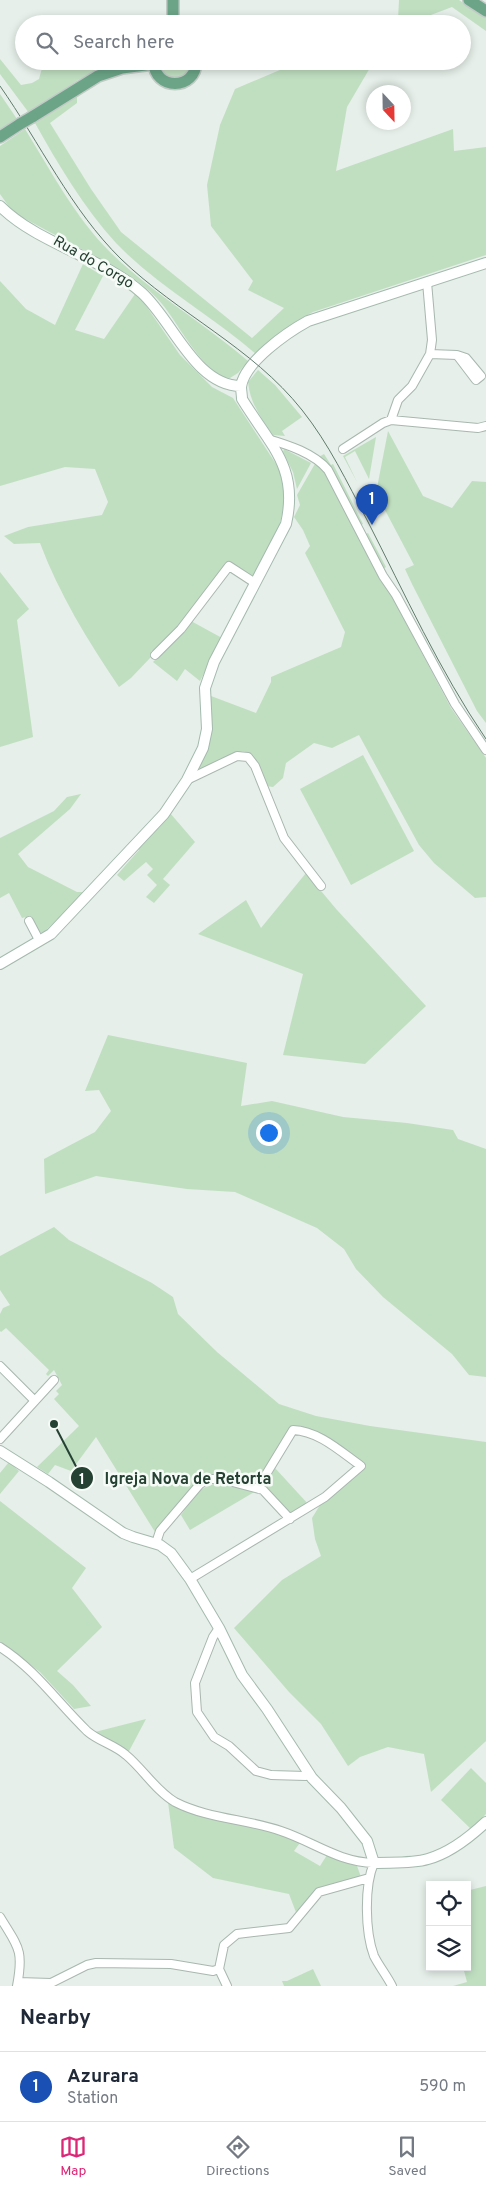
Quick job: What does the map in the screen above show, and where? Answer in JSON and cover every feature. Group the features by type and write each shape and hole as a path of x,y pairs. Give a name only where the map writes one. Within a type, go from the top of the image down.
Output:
{"main road":[{"path":"172,0 173,15"},
{"path":"469,0 486,12"},
{"path":"0,137 98,76 116,70"},
{"path":"156,70 158,77 164,82 178,84 190,78 194,70"}],"street":[{"name":"Rua do Corgo","path":"0,206 23,224 124,278 143,294 163,316 183,348 216,381 241,386"},
{"path":"0,964 51,934 164,814 187,780 203,748 207,729 205,688 214,662 286,524 291,503 289,481 284,465 242,398 241,386 245,376 266,350 285,334 308,321 486,263"},
{"path":"391,420 398,400 412,386 430,354 432,331 427,282"},
{"path":"430,354 457,355"},
{"path":"343,449 383,423 391,420 478,428 486,426"},
{"path":"268,439 289,446 322,463 328,470 383,576 396,595 455,704 486,750"},
{"path":"155,655 181,629 229,566 255,582"},
{"path":"187,780 237,756 248,756 255,766 284,838 321,886"},
{"path":"28,921 39,940"},
{"path":"0,1366 35,1401"},
{"path":"0,1439 54,1380"},
{"path":"190,1579 325,1497 361,1466 322,1439 293,1430 259,1489"},
{"path":"0,1451 50,1482 122,1533 156,1543 171,1552 190,1579 219,1628 242,1675 310,1774 362,1834 369,1847 374,1863 369,1878 367,1918 370,1940 375,1956 392,1986"},
{"path":"156,1543 160,1531 200,1484 208,1480 221,1479 263,1490 290,1520"},
{"path":"219,1628 212,1637 195,1683 197,1712 214,1737 229,1746 256,1771 306,1776 310,1774"},
{"path":"0,1647 42,1680 89,1732 125,1754 164,1795 202,1812 268,1826 304,1839 346,1860 374,1863 426,1860 444,1853 459,1844 486,1822"},
{"path":"227,1986 219,1969 224,1945 238,1934 289,1928 319,1892 369,1878"},
{"path":"0,1916 17,1942 20,1952 18,1984 51,1983 96,1963 171,1964 213,1971 219,1969"}],"green space":[{"path":"399,0 459,0 486,18 486,31 471,20 471,15 463,15 452,7 431,15 398,15"},
{"path":"0,59 21,85 32,83 39,79 42,70 99,70 78,80 29,113 0,74"},
{"path":"162,70 188,70 186,74 176,79"},
{"path":"280,70 369,70 347,107 336,171 453,129 454,151 486,147 486,255 313,312 283,331 256,354 221,326 166,287 116,243 82,200 35,123 77,96 77,103 50,123 91,189 121,232 252,338 284,308 248,290 253,281 211,226 207,185 220,125 235,89"},
{"path":"0,94 17,119 0,130"},
{"path":"25,129 64,193 97,238 143,281 248,361 238,373 230,378 221,376 211,369 202,360 162,304 138,282 110,264 20,216 10,208 0,194 0,146"},
{"path":"83,264 103,276 75,330 104,339 135,294 140,297 180,355 212,387 233,398 278,467 283,481 285,500 280,524 253,577 229,563 179,627 156,650 151,651 151,657 131,678 119,687 75,617 56,581 40,543 14,544 4,536 28,527 102,515 108,502 95,469 65,467 0,486 0,281 26,309 55,325"},
{"path":"258,370 275,385 302,417 282,431 285,436 273,435 254,404 248,382"},
{"path":"388,431 423,496 452,508 472,481 486,482 486,723 477,711 412,584 405,569 414,565 376,493"},
{"path":"376,437 369,479 355,451 345,457 357,482 343,456"},
{"path":"284,449 311,463 297,489 293,472 283,452"},
{"path":"324,454 331,465 333,464 363,524 361,525 365,534 368,533 386,567 383,569 317,458"},
{"path":"316,462 327,472 369,556 368,558 392,597 451,708 486,758 486,897 475,898 434,863 419,845 359,735 332,748 314,743 286,763 283,778 273,787 266,786 252,756 246,752 239,752 213,766 200,770 198,767 210,729 211,696 256,713 271,682 271,677 341,647 345,632 305,553 310,546 303,530 294,517 300,505 297,495"},
{"path":"0,572 29,609 17,620 33,737 0,747"},
{"path":"191,621 222,638 200,681 185,669 177,681 153,662 183,632"},
{"path":"363,755 414,851 351,885 300,789"},
{"path":"81,794 70,809 18,854 28,867 77,892 86,892 43,933 39,932 30,916 22,918 9,893 0,898 0,838 54,811 67,797"},
{"path":"170,813 195,842 163,879 170,885 154,903 146,897 157,885 147,875 153,869 146,862 124,881 117,875 139,850 137,848"},
{"path":"306,873 337,910 426,1006 365,1064 283,1055 303,974 198,934 246,900 261,928"},
{"path":"108,1035 247,1063 241,1106 272,1101 343,1117 407,1123 453,1130 458,1139 486,1149 486,1377 469,1375 452,1354 383,1297 356,1269 344,1249 317,1228 235,1192 187,1189 96,1176 45,1194 44,1159 95,1132 111,1111 99,1090 85,1091"},
{"path":"54,1227 69,1240 152,1283 173,1297 178,1314 217,1352 279,1404 316,1416 370,1426 486,1442 486,1741 431,1792 424,1754 388,1747 360,1757 348,1766 321,1724 289,1692 234,1628 282,1580 321,1556 315,1539 312,1518 325,1497 361,1466 322,1439 293,1430 259,1489 208,1480 198,1486 155,1532 96,1437 71,1471 55,1465 48,1474 37,1467 79,1426 54,1399 59,1394 56,1391 62,1385 54,1370 48,1376 46,1374 49,1370 6,1328 0,1331 0,1314 3,1308 10,1305 0,1290 0,1256"},
{"path":"9,1462 19,1471 0,1494 0,1473"},
{"path":"275,1468 309,1505 291,1515 265,1486"},
{"path":"221,1483 256,1491 190,1530 181,1515 202,1489"},
{"path":"0,1501 86,1568 72,1588 102,1627 57,1671 73,1685 91,1706 74,1709 40,1672 0,1642"},
{"path":"146,1719 128,1753 95,1732"},
{"path":"471,1768 486,1783 486,1814 471,1829 441,1800"},
{"path":"168,1802 201,1813 302,1840 294,1851 320,1866 327,1855 357,1866 361,1877 346,1883 323,1886 315,1892 297,1915 289,1894 213,1878 174,1848"},
{"path":"486,1886 486,1986 453,1986 467,1982 464,1971 471,1971 471,1890"},
{"path":"313,1969 321,1986 284,1986 282,1981 287,1981"}],"tram line":[{"path":"0,86 71,198 103,240 143,279 261,368 282,388 312,423 345,477 438,659 486,739"}],"place":[{"name":"Azurara","path":"372,525"},
{"name":"Igreja Nova de Retorta","path":"54,1424"}]}
